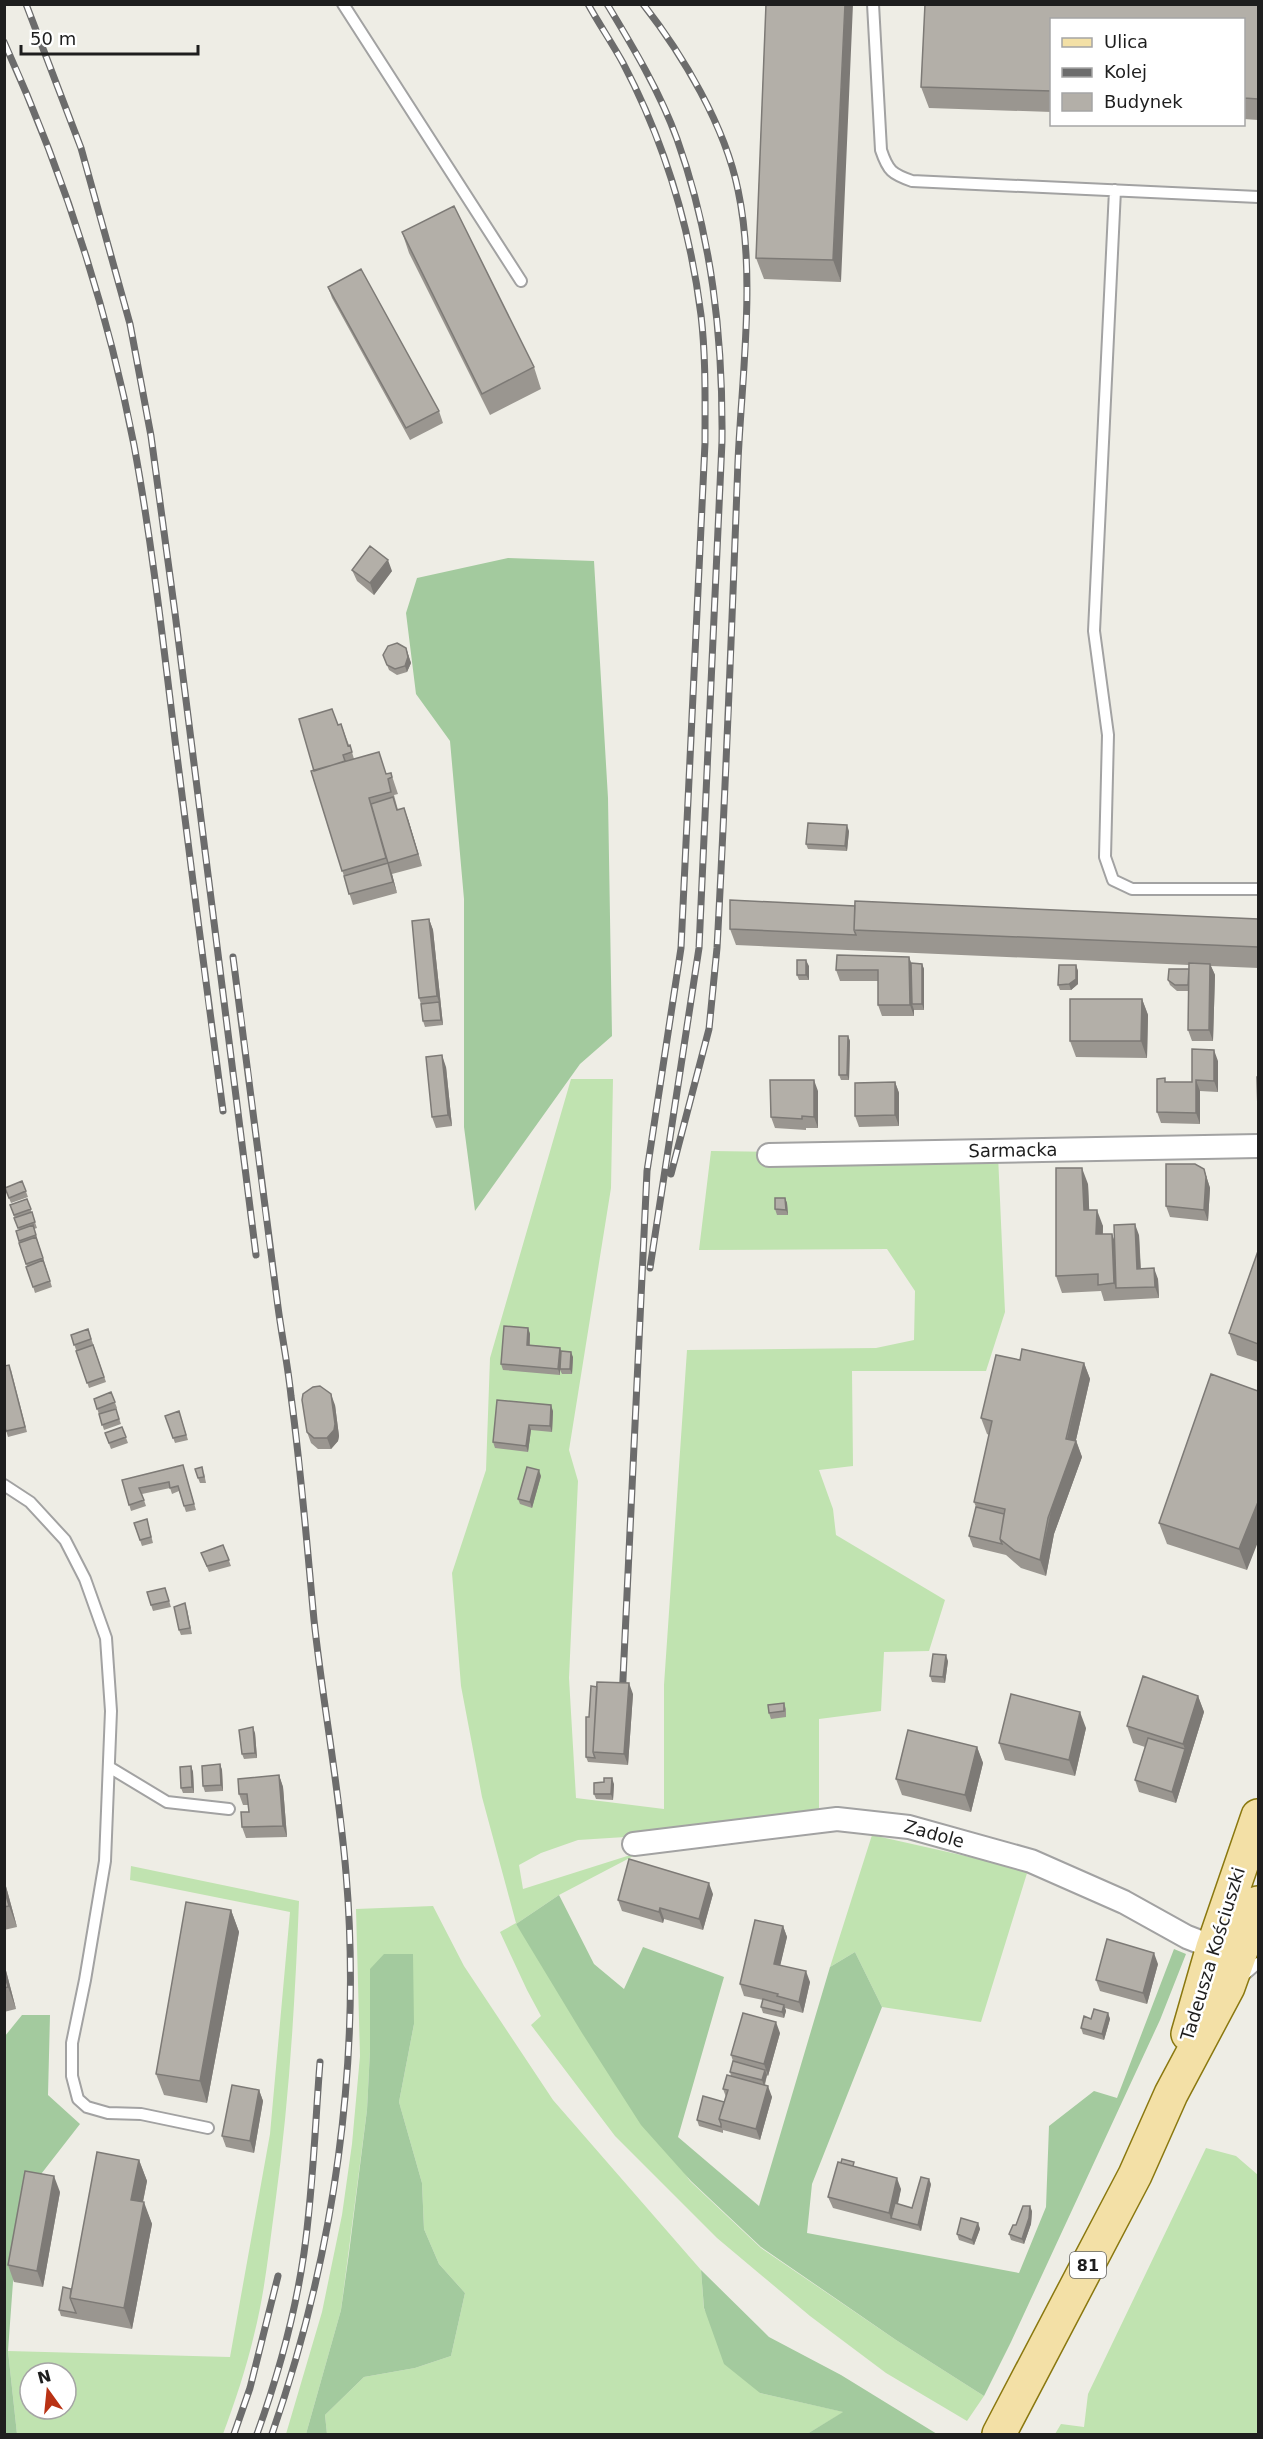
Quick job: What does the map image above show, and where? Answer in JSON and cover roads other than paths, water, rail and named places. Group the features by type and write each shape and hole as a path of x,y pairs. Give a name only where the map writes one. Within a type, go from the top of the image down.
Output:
{"main road":[{"name":"Tadeusza Kościuszki","path":"1171,2094 1213,1947 1258,1816"},
{"name":"Tadeusza Kościuszki","path":"999,2434 1135,2175 1171,2094 1228,1987 1258,1903"}],"street":[{"name":"Sarmacka","path":"769,1155 1258,1146"},
{"name":"Zadole","path":"634,1844 837,1819 909,1827 1031,1861 1124,1902 1187,1937 1213,1947"}],"lane":[{"path":"343,4 521,281"},
{"path":"873,4 881,150 890,170 912,181 1258,197"},
{"path":"1115,190 1094,631 1108,735 1106,857 1113,880 1132,889 1258,889"},
{"path":"4,1485 30,1502 65,1540 85,1579 106,1638 111,1710 105,1861 86,1980 72,2043 72,2076 78,2099 87,2107 108,2113 141,2114 208,2128"},
{"path":"109,1767 168,1802 229,1809"},
{"path":"1228,1987 1258,1963"}],"railway":[{"path":"26,4 81,148 130,324 151,436 256,1255"},
{"path":"588,4 638,93 663,154 673,186 696,282 703,331 705,379 705,443 681,948 647,1171 622,1700"},
{"path":"607,4 663,104 689,176 707,250 713,288 722,402 699,948 650,1268"},
{"path":"643,4 687,68 713,116 723,141 738,190 743,222 747,290 717,948 709,1029 671,1174"},
{"path":"4,42 45,140 81,240 110,342 134,445 157,592 223,1111"},
{"path":"233,957 295,1424 314,1620 343,1841 350,1944 350,2015 346,2087 327,2228 294,2367 272,2434"},
{"path":"257,2434 285,2345 304,2253 310,2206 320,2062"},
{"path":"234,2434 250,2388 278,2276"}]}
